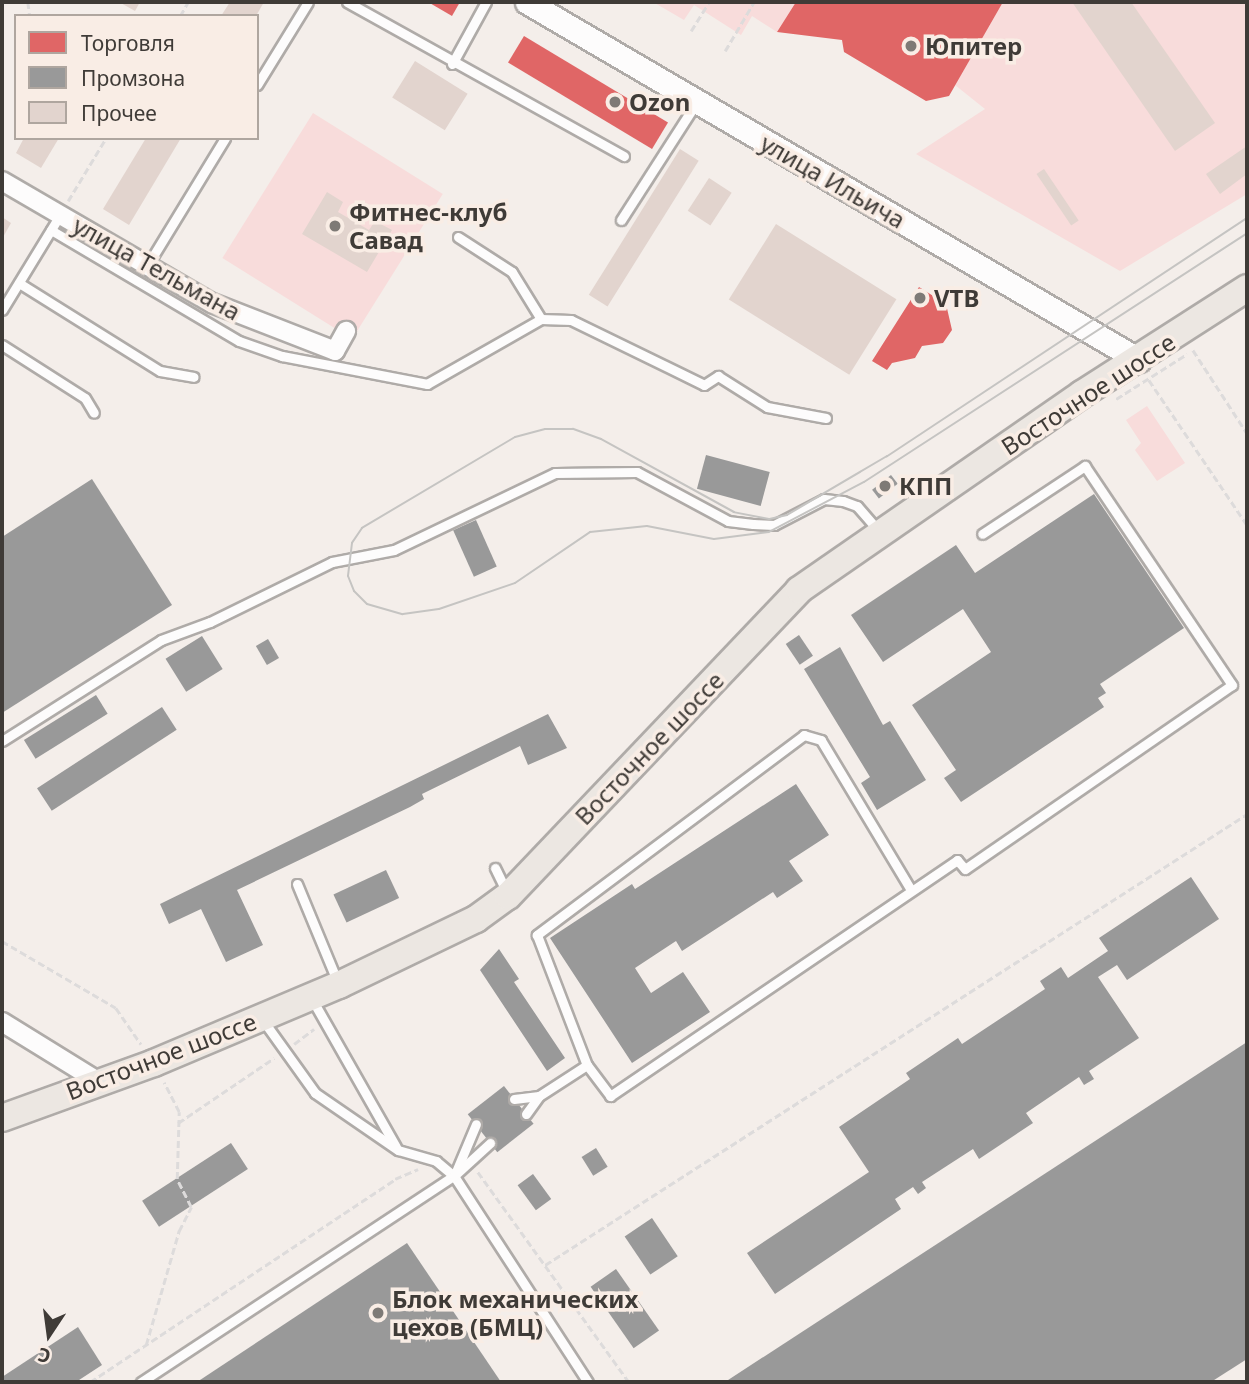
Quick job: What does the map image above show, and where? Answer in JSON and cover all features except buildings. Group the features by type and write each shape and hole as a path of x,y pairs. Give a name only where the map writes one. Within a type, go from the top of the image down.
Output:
{"main road":[{"name":"Восточное шоссе","path":"2,1118 154,1063 339,985 476,919 508,896 799,590 1082,394 1144,370 1247,288"}],"street":[{"name":"улица Ильича","path":"527,2 1144,370"},
{"name":"улица Тельмана","path":"2,181 56,222 147,266 212,303 335,351 346,331"},
{"path":"2,1023 99,1082"}],"lane":[{"path":"259,82 308,2"},
{"path":"347,2 452,64 624,156"},
{"path":"452,64 486,2"},
{"path":"621,220 697,102"},
{"path":"147,266 224,140"},
{"path":"2,310 56,222 239,341 282,356 427,384 541,318 571,320 704,385 718,376 767,407 826,418"},
{"path":"458,237 512,272 541,318"},
{"path":"19,283 160,372 192,377"},
{"path":"2,345 85,398 93,413"},
{"path":"911,890 821,740 812,734 797,738 537,935 587,1065 610,1096 957,860 965,869 1232,685 1085,466 982,534"},
{"path":"2,741 161,640 210,622 332,562 394,550 555,473 637,472 728,521 753,524 774,525 824,499 843,501 857,506 882,534"},
{"path":"495,868 508,896"},
{"path":"297,884 339,985"},
{"path":"310,996 398,1150"},
{"path":"261,1017 315,1093 398,1150 436,1161 454,1176 588,1382"},
{"path":"526,1114 539,1096 587,1065"},
{"path":"514,1099 539,1096"},
{"path":"454,1176 475,1124"},
{"path":"141,1382 454,1176 490,1143"}],"path":[{"path":"691,31 709,2"},
{"path":"725,51 754,2"},
{"path":"56,222 105,140"},
{"path":"1105,406 1144,370 1195,349 1247,433"},
{"path":"1144,370 1247,525"},
{"path":"545,1265 1247,814"},
{"path":"2,941 116,1008 154,1063 179,1112 177,1179 191,1207 179,1231 146,1345"},
{"path":"90,1382 395,1179 436,1161"},
{"path":"467,1164 475,1167 629,1382"}],"shaded area":[{"path":"653,2 796,2 777,32 752,16 741,35 694,5 684,20"},
{"path":"1003,2 1247,2 1247,194 1120,271 916,154 985,109 955,85"},
{"name":"Фитнес-клуб Савад","path":"313,113 443,194 352,339 222,258"},
{"path":"1147,406 1185,463 1157,481 1135,450 1141,443 1126,420"}],"tram line":[{"path":"1247,218 887,456 787,515 769,519 734,512 601,439 573,429 545,429 515,437 362,528 352,543 348,576 354,591 367,604 403,614 439,609 515,583 590,532 647,526 714,539 769,532 864,482 1247,233"}],"place":[{"name":"Юпитер","path":"911,46"},
{"name":"Ozon","path":"615,102"},
{"name":"Фитнес-клуб Савад","path":"335,226"},
{"name":"VTB","path":"920,298"},
{"name":"КПП","path":"885,486"},
{"name":"Блок механических цехов (БМЦ)","path":"378,1313"}]}
